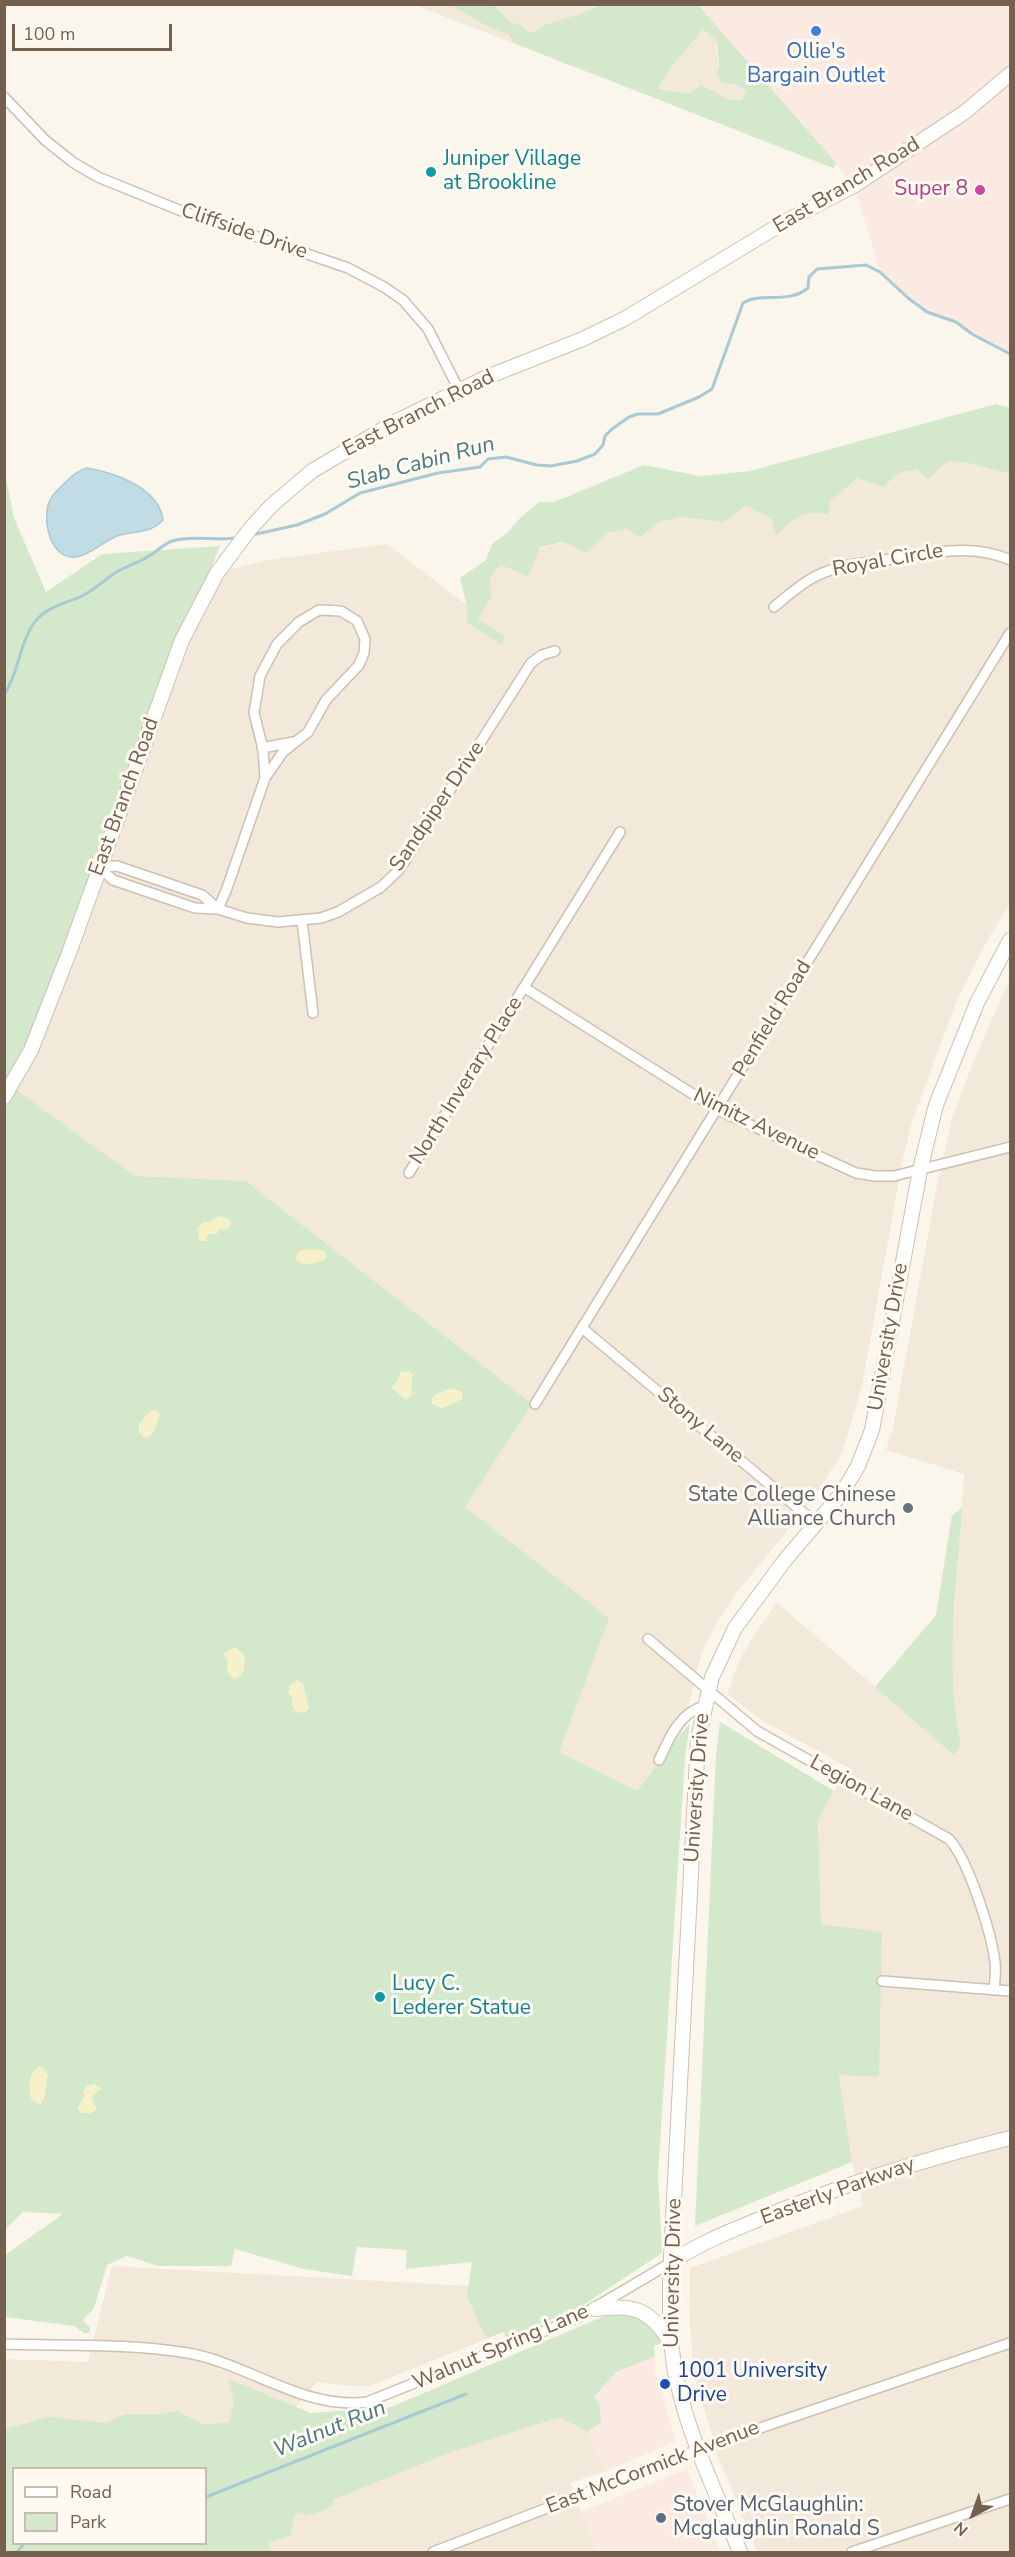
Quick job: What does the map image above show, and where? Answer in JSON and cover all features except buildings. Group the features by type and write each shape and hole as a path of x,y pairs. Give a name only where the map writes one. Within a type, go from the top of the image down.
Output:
{"main road":[{"name":"East Branch Road","path":"4,1097 31,1050 182,640 208,587 225,561 267,510 319,467 361,441 459,390 583,339 626,318 788,220 855,185 965,112 1011,74"},
{"name":"University Drive","path":"740,2553 698,2450 681,2398 671,2345 669,2309 698,1739 708,1689 724,1647 745,1612 785,1560 842,1493 858,1466 872,1430 920,1170 936,1105 977,1003 1011,940"},
{"name":"Easterly Parkway","path":"672,2262 688,2251 754,2221 833,2190 930,2159 1011,2138"},
{"path":"595,2309 621,2306 640,2311 658,2324 671,2345"}],"street":[{"name":"Cliffside Drive","path":"4,97 45,140 74,163 98,177 179,210 339,265 384,287 403,300 428,329 459,390"},
{"name":"Royal Circle","path":"774,607 802,584 827,571 847,565 957,549 998,554 1011,560"},
{"path":"218,909 265,778 283,752 308,732 326,700 359,665 364,653 365,639 357,621 341,611 327,609 312,613 285,634 270,654 260,676 254,713 262,748 265,778"},
{"name":"Penfield Road","path":"535,1404 1011,633"},
{"name":"Sandpiper Drive","path":"99,867 113,880 195,908 218,909 266,921 302,921 321,918 361,901 399,870 531,663 542,654 555,651"},
{"path":"262,748 295,742"},
{"name":"North Inverary Place","path":"409,1173 620,832"},
{"name":"Sandpiper Drive","path":"99,867 117,866 201,895 218,909"},
{"path":"302,921 313,1012"},
{"name":"Nimitz Avenue","path":"525,988 718,1110 856,1173 894,1176 1011,1147"},
{"name":"Stony Lane","path":"582,1328 817,1524"},
{"name":"Legion Lane","path":"648,1639 757,1731 949,1839 964,1862 989,1937 995,1962 994,1990"},
{"path":"658,1760 680,1721 696,1708 704,1706"},
{"path":"882,1981 1011,1991"},
{"name":"Walnut Spring Lane","path":"4,2344 147,2349 188,2353 225,2362 322,2401 356,2404 382,2398 595,2309 672,2262"},
{"name":"East McCormick Avenue","path":"433,2553 698,2450 1011,2343"},
{"path":"852,2553 1011,2499"}],"shaded area":[{"path":"415,5 698,5 703,29 717,42 721,82 738,85 746,93 742,100 728,99 701,85 688,93 657,89 587,72"},
{"path":"698,5 1010,5 1010,354 972,334 956,322 927,312 880,272 854,185"},
{"path":"919,459 969,463 1010,474 1010,904 988,939 957,1000 912,1122 903,1158 862,1386 842,1453 812,1500 739,1590 721,1616 704,1647 682,1734 637,1791 559,1752 608,1618 465,1507 531,1404 246,1181 135,1176 11,1087 149,736 217,573 267,560 387,544 467,605 511,554 751,502"},
{"path":"1010,979 1010,2552 757,2552 718,2456 693,2370 689,2307 690,2268 863,2206 852,2162 839,2074 878,2077 882,1932 821,1924 818,1821 847,1767 763,1721 727,1694 738,1663 752,1638 777,1603 954,1754 961,1746 954,1712 951,1661 964,1474 886,1450 893,1427 937,1185 952,1118 974,1060"},
{"path":"112,2266 469,2286 504,2332 370,2386 317,2382 289,2415 165,2430 5,2429 5,2359 88,2362"},
{"path":"649,2356 655,2356 654,2368 676,2441 606,2471 588,2432 601,2422 594,2397 616,2372"},
{"path":"579,2401 588,2432 606,2471 570,2483 597,2552 201,2552"},
{"path":"687,2469 720,2552 597,2552 581,2512"}],"green space":[{"path":"451,5 494,5 514,26 518,22 526,31 534,33 547,24 602,5 698,5 837,164 833,168 514,43 509,34 492,29","holes":["703,29 717,42 719,66 717,75 721,82 738,85 746,92 742,100 728,99 701,85 688,93 657,89 672,66"]},
{"path":"996,404 1010,408 1010,474 969,463 947,461 928,479 917,469 898,473 883,487 857,478 830,502 829,515 805,514 776,536 772,519 746,505 724,522 681,517 659,522 640,537 627,529 607,533 586,553 564,542 540,547 528,576 501,565 490,578 491,598 478,619 504,636 502,645 467,622 467,606 460,578 486,560 492,544 539,502 554,502 644,465 700,476 750,471"},
{"path":"5,473 14,518 46,592 102,554 220,546 12,1087 135,1176 246,1181 532,1404 465,1507 609,1618 559,1752 637,1791 690,1723 685,1757 658,2175 662,2253 579,2308 506,2338 504,2332 486,2338 467,2296 472,2262 406,2269 407,2250 357,2247 352,2276 304,2269 235,2249 231,2266 158,2266 127,2256 107,2265 94,2308 83,2320 90,2328 89,2333 84,2333 74,2326 5,2317 5,2255 63,2214 23,2212 5,2230"},
{"path":"962,1508 953,1627 953,1687 961,1746 954,1755 875,1687 936,1615 952,1515"},
{"path":"720,1722 834,1791 818,1821 821,1924 882,1932 879,2077 839,2075 852,2162 695,2226 716,1754"},
{"path":"634,2313 658,2331 661,2343 654,2346 655,2356 616,2372 594,2397 599,2405 601,2422 588,2432 560,2417 454,2451 332,2500 334,2504 322,2511 305,2516 302,2512 295,2515 290,2536 269,2543 271,2552 5,2552 5,2427 9,2428 48,2417 108,2423 124,2414 164,2414 177,2411 205,2425 229,2422 234,2402 228,2379 311,2413 391,2407 609,2314"}],"sand":[{"path":"220,1216 228,1218 231,1222 228,1229 219,1229 217,1234 208,1234 206,1241 199,1241 197,1228 203,1222 209,1222"},
{"path":"300,1250 325,1251 326,1258 304,1265 295,1259"},
{"path":"410,1371 413,1375 412,1395 406,1400 391,1387 398,1380 400,1372"},
{"path":"451,1388 462,1392 462,1399 442,1408 432,1404 431,1399 436,1394"},
{"path":"156,1409 160,1414 154,1431 149,1437 143,1437 139,1432 139,1424 148,1413"},
{"path":"235,1647 244,1654 245,1666 241,1675 234,1679 227,1672 228,1660 223,1654"},
{"path":"297,1680 303,1684 309,1708 305,1713 296,1712 291,1703 293,1698 288,1693 290,1685"},
{"path":"38,2067 43,2067 48,2075 45,2095 40,2105 32,2100 30,2091 32,2074"},
{"path":"94,2084 102,2088 93,2095 92,2099 97,2109 91,2113 80,2113 77,2108 84,2097 83,2091 87,2086"}],"water":[{"path":"87,468 123,478 145,491 154,499 163,520 147,530 117,536 81,556 67,556 60,552 54,545 47,527 47,508 56,492 72,476"}],"waterway":[{"name":"Slab Cabin Run","path":"252,535 297,525 325,514 360,493 438,473 480,467 488,459 506,457 551,466 577,461 595,454 603,445 605,436 629,417 638,414 658,414 712,389 743,303 758,298 792,296 800,293 808,288 809,277 817,269 866,265 880,272 927,312 956,322 972,334 1010,354"},
{"name":"Slab Cabin Run","path":"4,695 13,677 29,631 43,614 84,595 114,573 146,558 172,541 187,538 236,538"},
{"name":"Walnut Run","path":"207,2497 466,2394"},
{"name":"Walnut Run","path":"17,2552 23,2545"}],"place":[{"name":"Ollie's Bargain Outlet","path":"816,31"},
{"name":"Juniper Village at Brookline","path":"431,172"},
{"name":"Super 8","path":"980,190"},
{"name":"State College Chinese Alliance Church","path":"908,1508"},
{"name":"Lucy C. Lederer Statue","path":"380,1997"},
{"name":"1001 University Drive","path":"665,2384"},
{"name":"Stover McGlaughlin: Mcglaughlin Ronald S","path":"661,2518"}]}
